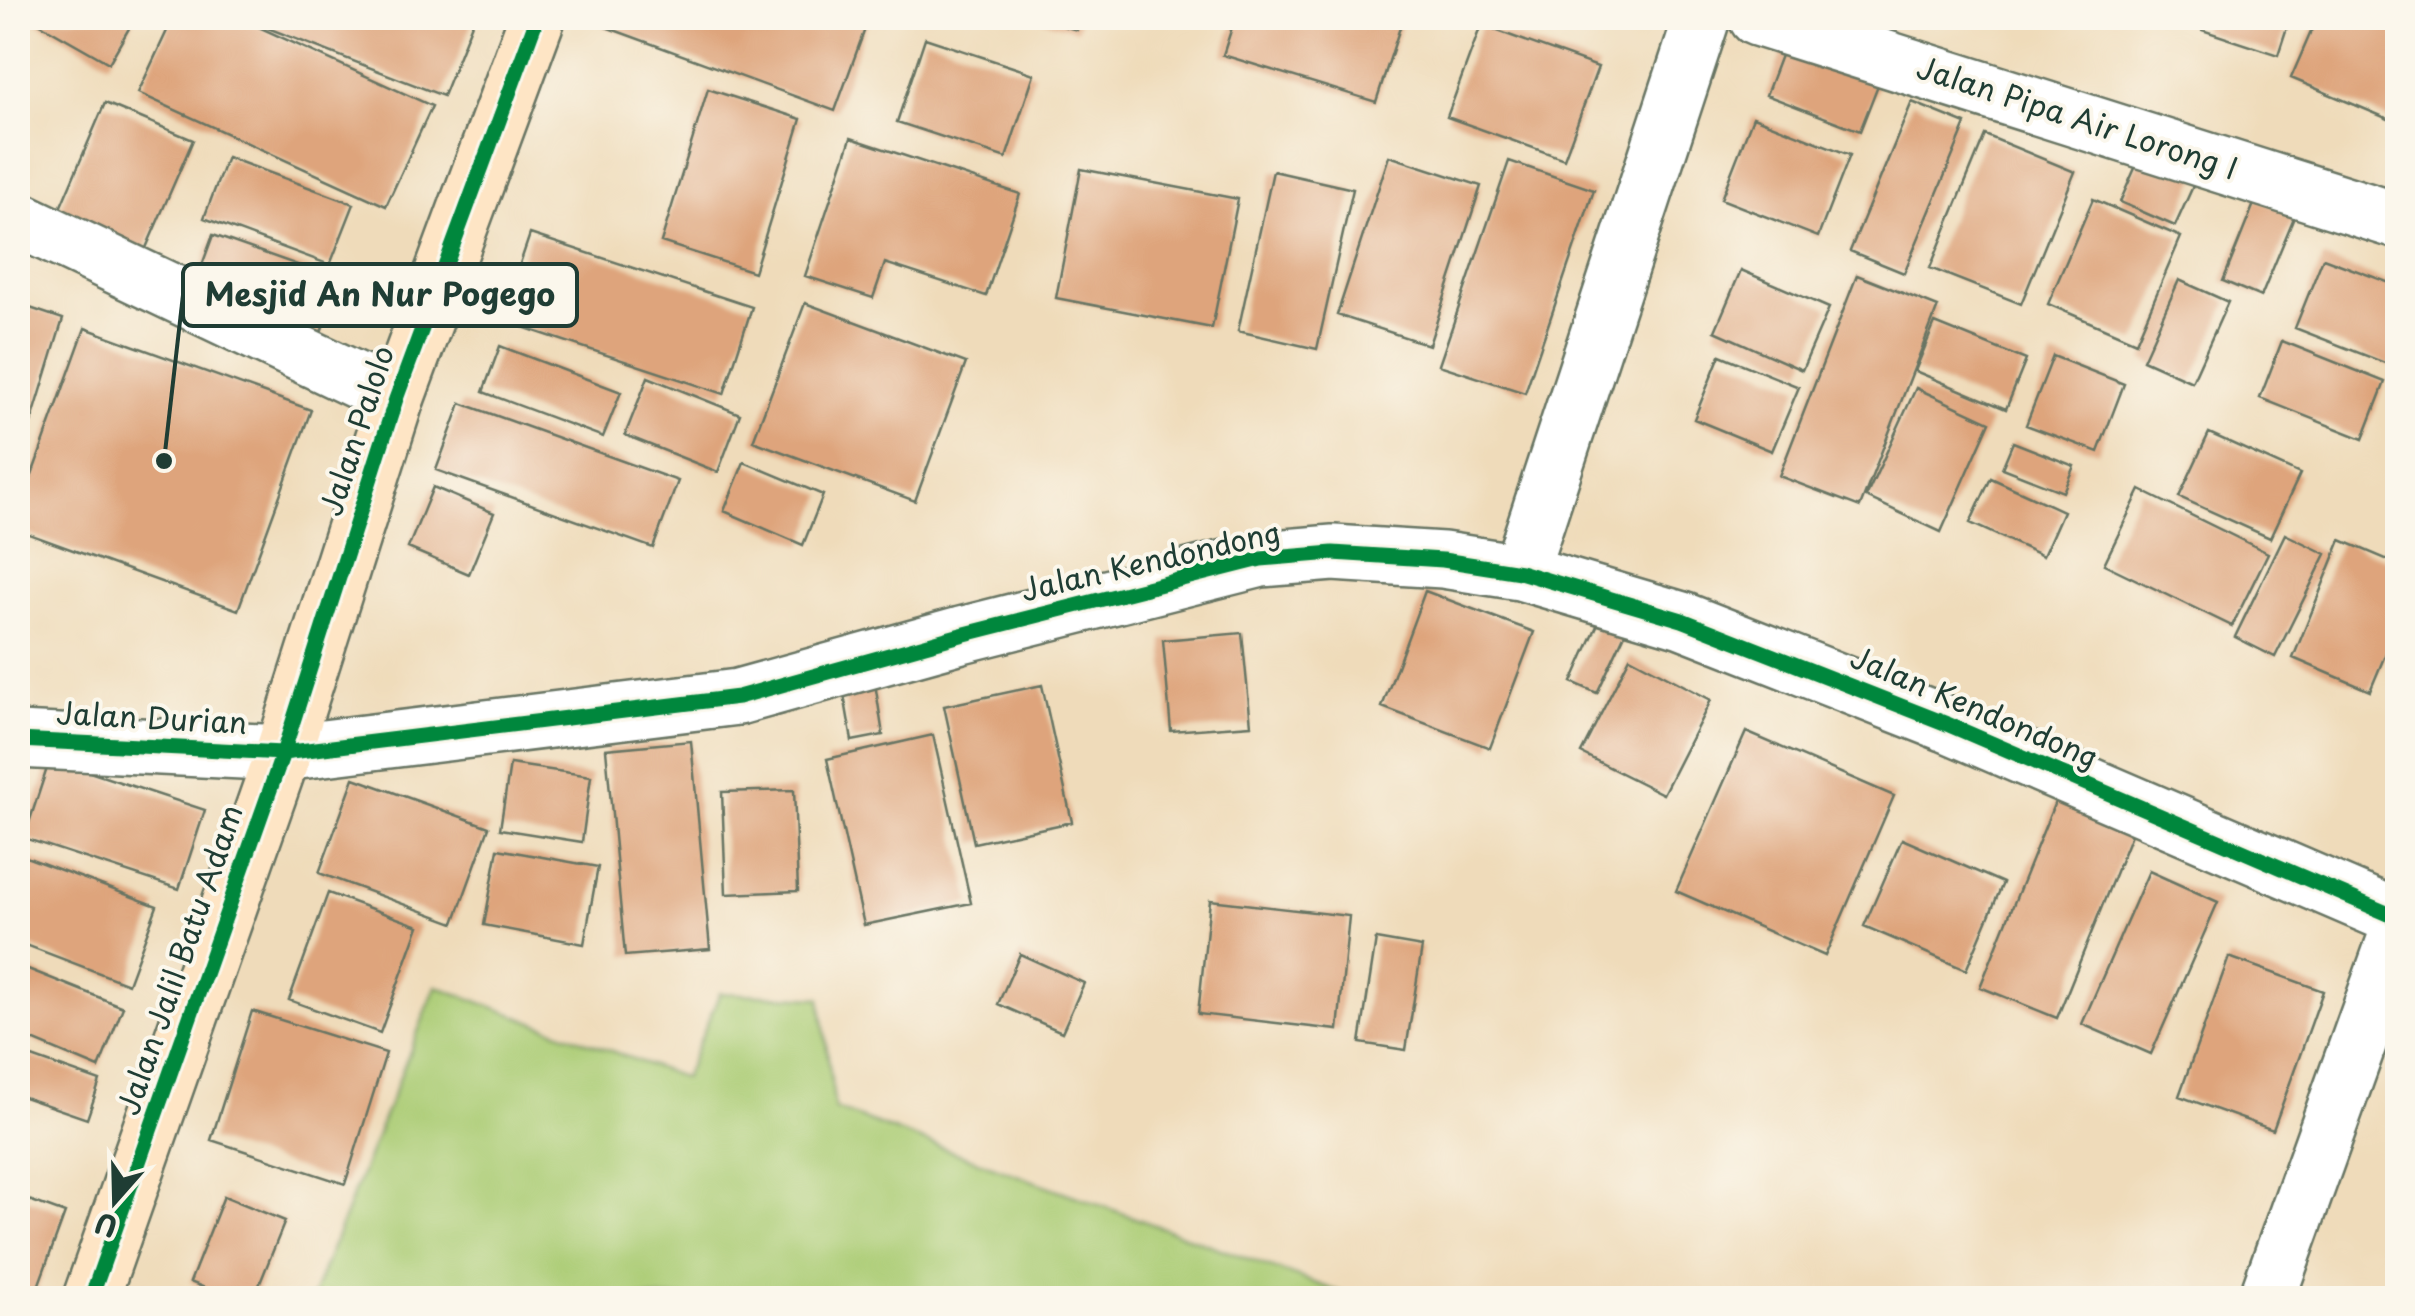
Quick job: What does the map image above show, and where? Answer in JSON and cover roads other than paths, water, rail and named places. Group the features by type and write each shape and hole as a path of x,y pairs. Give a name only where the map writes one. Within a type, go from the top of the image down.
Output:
{"street":[{"name":"Jalan Palolo","path":"283,752 396,399 536,18"},
{"path":"1520,572 1702,18"},
{"name":"Jalan Pipa Air Lorong I","path":"1757,18 2398,221"},
{"path":"18,219 396,399"},
{"name":"Jalan Kendondong","path":"283,752 738,697 1262,558 1333,553 1442,560 1520,572 1682,620 1912,710 2398,918"},
{"name":"Jalan Durian","path":"18,740 283,752"},
{"name":"Jalan Jalil Batu Adam","path":"91,1298 283,752"},
{"path":"2267,1298 2398,932"}],"place":[{"name":"Mesjid An Nur Pogego","path":"164,461"}]}
